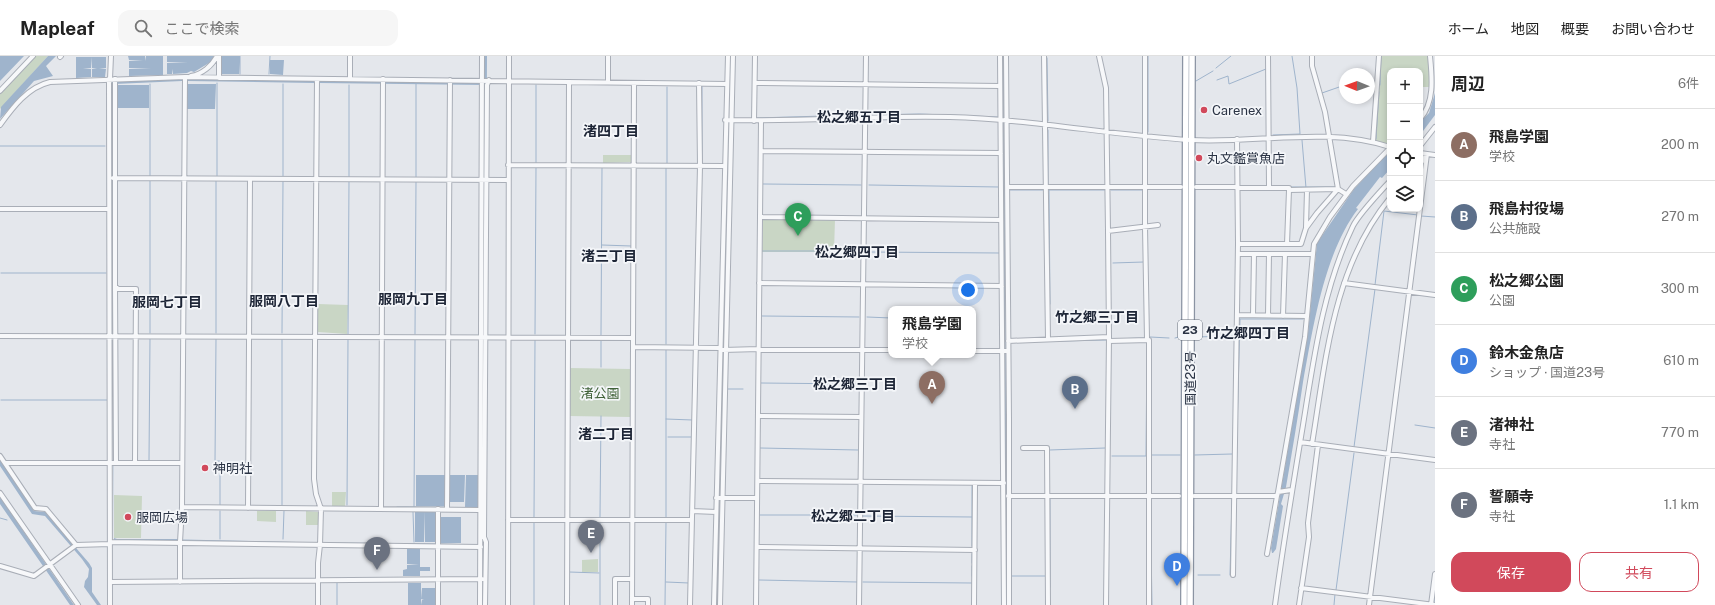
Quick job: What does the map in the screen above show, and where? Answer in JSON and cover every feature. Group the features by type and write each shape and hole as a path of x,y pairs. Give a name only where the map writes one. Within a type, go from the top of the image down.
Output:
{"highway":[{"name":"国道23号","path":"1184,605 1186,56"},
{"name":"国道23号","path":"1190,605 1192,56"}],"street":[{"path":"0,91 33,56"},
{"path":"110,605 110,463 115,286 115,178 113,80 111,56"},
{"path":"185,77 195,75 207,68 218,56"},
{"path":"218,56 219,78"},
{"path":"350,56 350,79"},
{"path":"480,605 486,542 484,537 484,180 482,56"},
{"path":"508,605 509,56"},
{"path":"608,56 608,82"},
{"path":"720,605 720,498 728,56"},
{"path":"723,350 725,166 733,56"},
{"path":"754,121 755,56"},
{"path":"859,605 866,56"},
{"path":"1000,56 1004,605"},
{"path":"1006,56 1009,605"},
{"path":"1044,56 1048,339"},
{"path":"1099,56 1106,88 1108,231 1109,339 1106,605"},
{"path":"1146,56 1145,226 1147,339 1149,340 1149,605"},
{"path":"1268,56 1269,187"},
{"path":"1312,56 1312,66 1330,136 1338,190"},
{"path":"1373,142 1379,56"},
{"path":"1423,115 1427,110 1433,88 1430,56"},
{"path":"180,582 182,507 185,77"},
{"path":"0,125 32,89 43,83 50,82 185,77 317,78 383,82 482,83 488,80 509,80 727,84"},
{"path":"317,78 314,479 316,494 321,509 318,605"},
{"path":"113,80 109,209 116,463"},
{"path":"484,180 488,80"},
{"path":"381,509 383,82"},
{"path":"447,509 450,82"},
{"path":"567,605 569,82"},
{"path":"632,605 634,82"},
{"path":"690,605 700,166 699,83"},
{"path":"754,83 1000,86"},
{"path":"728,120 761,121 950,117 1001,120 1006,122 1185,140 1330,136 1373,142 1387,146"},
{"path":"756,605 761,121"},
{"path":"1423,142 1435,127"},
{"path":"1233,575 1238,254 1236,139"},
{"path":"1267,554 1305,337 1313,254 1317,239 1346,194 1387,150"},
{"path":"761,151 1001,153"},
{"path":"1423,153 1435,155"},
{"path":"1423,160 1427,154"},
{"path":"1369,605 1427,154"},
{"path":"508,164 725,166"},
{"path":"109,178 508,180"},
{"path":"248,508 250,179"},
{"path":"1275,605 1289,490 1300,442 1317,337 1328,292 1354,223 1387,184"},
{"path":"1196,187 1269,187 1289,188 1289,190 1338,190 1346,194"},
{"path":"1007,188 1181,188"},
{"path":"1287,244 1289,190"},
{"path":"1238,244 1301,244 1306,228 1307,190"},
{"path":"1306,228 1317,213 1338,190"},
{"path":"1312,444 1337,304 1347,272 1369,226 1387,202"},
{"path":"0,209 109,209"},
{"path":"760,217 1001,220"},
{"path":"1108,231 1158,225"},
{"path":"1238,254 1313,254"},
{"path":"1253,315 1254,254"},
{"path":"1268,315 1269,254"},
{"path":"1283,316 1285,254"},
{"path":"760,283 1002,286"},
{"path":"1344,283 1435,295"},
{"path":"115,286 118,289 136,289 135,463"},
{"path":"1237,315 1307,316"},
{"path":"0,336 633,338"},
{"path":"484,337 480,510 483,579 486,605"},
{"path":"1008,341 1048,339 1147,339"},
{"path":"633,347 723,350 888,350"},
{"path":"976,351 1008,351"},
{"path":"759,416 861,417"},
{"path":"1003,419 1009,418"},
{"path":"1300,442 1435,460"},
{"path":"1299,605 1309,537 1308,523 1318,445"},
{"path":"1023,448 1048,448 1048,605"},
{"path":"0,456 35,508 46,509 75,546"},
{"path":"5,463 182,463"},
{"path":"758,481 975,484 1008,483"},
{"path":"974,605 975,484"},
{"path":"1194,496 1234,496 1278,493 1289,490"},
{"path":"0,493 78,605"},
{"path":"1008,496 1179,496"},
{"path":"720,498 757,498"},
{"path":"714,605 716,512 720,498"},
{"path":"182,507 480,510"},
{"path":"438,509 438,605"},
{"path":"692,511 716,512"},
{"path":"508,520 692,520"},
{"path":"0,566 34,576 75,546 110,543 180,542 481,547"},
{"path":"757,547 975,550"},
{"path":"1431,605 1435,574"},
{"path":"110,582 483,579"},
{"path":"615,605 615,579 632,579"},
{"path":"1301,588 1435,605"},
{"path":"632,599 648,599 648,605"}],"green space":[{"path":"36,56 48,56 0,109 0,94"},
{"path":"1380,56 1428,56 1431,87 1423,87 1423,68 1387,68 1387,145 1375,140"},
{"path":"603,155 632,155 632,162 603,163"},
{"path":"763,219 835,219 834,252 762,252"},
{"path":"318,304 348,305 347,334 318,332"},
{"name":"渚公園","path":"569,368 630,369 631,417 569,416"},
{"path":"332,492 346,492 345,506 332,506"},
{"name":"服岡広場","path":"114,495 142,496 141,538 114,538"},
{"path":"257,511 276,511 276,522 257,521"},
{"path":"306,511 319,512 319,525 306,525"},
{"path":"598,559 598,572 582,572 582,560"}],"water":[{"path":"0,56 24,56 0,81"},
{"path":"48,56 56,56 46,66 53,76 34,81 0,119 1,107"},
{"path":"128,56 145,56 145,61 146,56 163,56 163,75 129,76 129,69 151,68 129,68 129,61 143,60 129,60"},
{"path":"167,56 214,56 210,63 194,72 191,71 187,73 173,74 173,69 172,74 167,74 167,63 188,63 167,62"},
{"path":"222,56 240,56 239,74 222,74"},
{"path":"484,56 487,56 484,605 482,605 484,85 320,83 320,81 481,83 484,78"},
{"path":"1004,56 1007,605 1005,605"},
{"path":"76,57 91,57 91,68 83,68 91,69 91,77 76,78"},
{"path":"91,57 106,57 106,68 99,68 106,69 105,77 92,77 92,69 97,68 92,68"},
{"path":"270,60 284,60 283,75 270,74"},
{"path":"182,79 182,81 114,84 114,538 178,540 114,540 112,82"},
{"path":"187,79 314,81 314,83 187,81"},
{"path":"186,84 216,84 215,109 186,109"},
{"path":"117,85 149,85 149,108 117,108"},
{"path":"1435,93 1435,115 1423,131 1423,119 1429,113"},
{"path":"1387,155 1387,172 1382,178 1380,177 1356,208 1358,209 1346,227 1336,247 1328,269 1316,315 1303,382 1286,487 1281,504 1283,506 1276,549 1272,553 1271,548 1308,333 1317,243 1354,189"},
{"path":"0,460 34,511 45,512 89,563 92,568 92,592 101,605 97,605 84,587 89,569 45,516 32,514 0,466"},
{"path":"416,475 445,475 445,492 416,492"},
{"path":"450,475 465,475 464,502 450,502"},
{"path":"466,475 479,475 478,508 465,507"},
{"path":"416,492 445,492 445,506 416,506"},
{"path":"0,497 74,605 70,605 0,504"},
{"path":"415,511 425,511 424,542 415,542"},
{"path":"425,511 437,512 436,542 425,542"},
{"path":"441,517 461,517 461,543 440,543"},
{"path":"407,549 420,549 420,567 430,567 430,571 420,571 420,576 403,576 403,570 407,569 407,565 419,565 407,564"},
{"path":"408,583 421,583 421,605 408,605"},
{"path":"422,588 435,588 435,605 421,605 422,600 424,600 421,599"}],"waterway":[{"path":"240,56 240,74"},
{"path":"269,74 270,56"},
{"path":"1148,56 1148,132"},
{"path":"1216,68 1231,56"},
{"path":"1273,135 1300,134 1297,88 1292,56"},
{"path":"1380,85 1381,56"},
{"path":"1047,58 1048,121"},
{"path":"1217,80 1228,76 1229,84 1266,69"},
{"path":"1196,81 1213,71"},
{"path":"217,83 217,176"},
{"path":"150,84 150,176"},
{"path":"283,84 283,176"},
{"path":"416,84 416,177"},
{"path":"349,85 349,177"},
{"path":"536,85 536,163"},
{"path":"702,86 702,162"},
{"path":"667,87 667,164"},
{"path":"1322,93 1339,87"},
{"path":"1376,139 1379,92"},
{"path":"873,115 919,114 997,117"},
{"path":"756,118 858,115"},
{"path":"1048,130 1048,184"},
{"path":"1302,140 1306,188"},
{"path":"0,146 105,146"},
{"path":"535,334 536,167"},
{"path":"601,335 602,167"},
{"path":"666,167 666,344"},
{"path":"150,181 150,333"},
{"path":"216,181 216,333"},
{"path":"282,333 283,181"},
{"path":"348,334 349,181"},
{"path":"415,334 416,182"},
{"path":"763,184 861,185"},
{"path":"869,185 999,187"},
{"path":"1291,187 1335,187"},
{"path":"1148,189 1168,189"},
{"path":"1009,190 1043,190"},
{"path":"1050,304 1049,190 1105,190"},
{"path":"1111,190 1142,190"},
{"path":"1240,190 1262,190"},
{"path":"1375,285 1384,211 1418,215"},
{"path":"1421,216 1435,217"},
{"path":"724,349 727,221"},
{"path":"602,245 631,246"},
{"path":"762,251 860,251"},
{"path":"869,252 999,253"},
{"path":"1113,263 1144,262"},
{"path":"1,273 106,273"},
{"path":"1354,447 1375,289"},
{"path":"762,316 859,317"},
{"path":"867,317 888,318"},
{"path":"1237,430 1240,319 1303,319"},
{"path":"1195,337 1234,336"},
{"path":"1150,337 1169,338"},
{"path":"1175,338 1179,337"},
{"path":"149,461 150,338"},
{"path":"1112,339 1144,338"},
{"path":"216,339 215,461 220,461 220,467"},
{"path":"282,339 282,506"},
{"path":"347,505 348,339"},
{"path":"414,507 415,340"},
{"path":"534,517 535,340"},
{"path":"601,340 601,367"},
{"path":"1061,341 1106,340"},
{"path":"1112,456 1146,456 1147,343"},
{"path":"666,350 666,518"},
{"path":"720,497 724,353"},
{"path":"761,383 857,384"},
{"path":"727,389 743,389"},
{"path":"1,400 107,400"},
{"path":"600,517 601,416"},
{"path":"666,419 692,420"},
{"path":"1415,425 1435,428"},
{"path":"668,437 692,437"},
{"path":"760,448 858,450"},
{"path":"1050,450 1105,448"},
{"path":"1336,590 1354,453"},
{"path":"1195,455 1232,454"},
{"path":"1151,455 1180,455"},
{"path":"220,470 220,505"},
{"path":"972,485 972,546"},
{"path":"978,485 1001,485"},
{"path":"1050,499 1050,587"},
{"path":"1230,575 1232,499"},
{"path":"717,605 720,500"},
{"path":"397,507 445,507"},
{"path":"220,511 220,539"},
{"path":"283,539 284,511"},
{"path":"413,512 414,542"},
{"path":"1151,512 1151,539"},
{"path":"759,515 857,515"},
{"path":"863,516 972,517"},
{"path":"0,518 7,520"},
{"path":"534,522 534,605"},
{"path":"600,522 600,605"},
{"path":"665,605 666,522"},
{"path":"183,540 318,543"},
{"path":"324,543 436,544"},
{"path":"441,544 475,545"},
{"path":"1151,545 1152,605"},
{"path":"972,554 972,563"},
{"path":"972,566 972,576"},
{"path":"569,572 599,573"},
{"path":"1198,575 1220,575"},
{"path":"1011,576 1046,576"},
{"path":"759,580 857,582"},
{"path":"666,582 689,583"},
{"path":"863,582 972,583"},
{"path":"337,583 337,605"},
{"path":"1434,602 1435,591"},
{"path":"1334,605 1335,594"}],"place":[{"name":"Carenex","path":"1204,110"},
{"name":"丸文鑑賞魚店","path":"1199,158"},
{"name":"松之郷公園","path":"798,236"},
{"name":"飛島学園","path":"932,404"},
{"name":"飛島村役場","path":"1075,409"},
{"name":"神明社","path":"205,468"},
{"name":"服岡広場","path":"128,517"},
{"name":"渚神社","path":"591,553"},
{"name":"誓願寺","path":"377,570"},
{"name":"鈴木金魚店","path":"1177,586"}],"district":[{"name":"松之郷五丁目","path":"859,117"},
{"name":"渚四丁目","path":"611,131"},
{"name":"松之郷四丁目","path":"857,252"},
{"name":"渚三丁目","path":"609,256"},
{"name":"服岡九丁目","path":"413,299"},
{"name":"服岡八丁目","path":"284,301"},
{"name":"服岡七丁目","path":"167,302"},
{"name":"竹之郷三丁目","path":"1097,317"},
{"name":"竹之郷四丁目","path":"1248,333"},
{"name":"松之郷三丁目","path":"855,384"},
{"name":"渚二丁目","path":"606,434"},
{"name":"松之郷二丁目","path":"853,516"}]}
